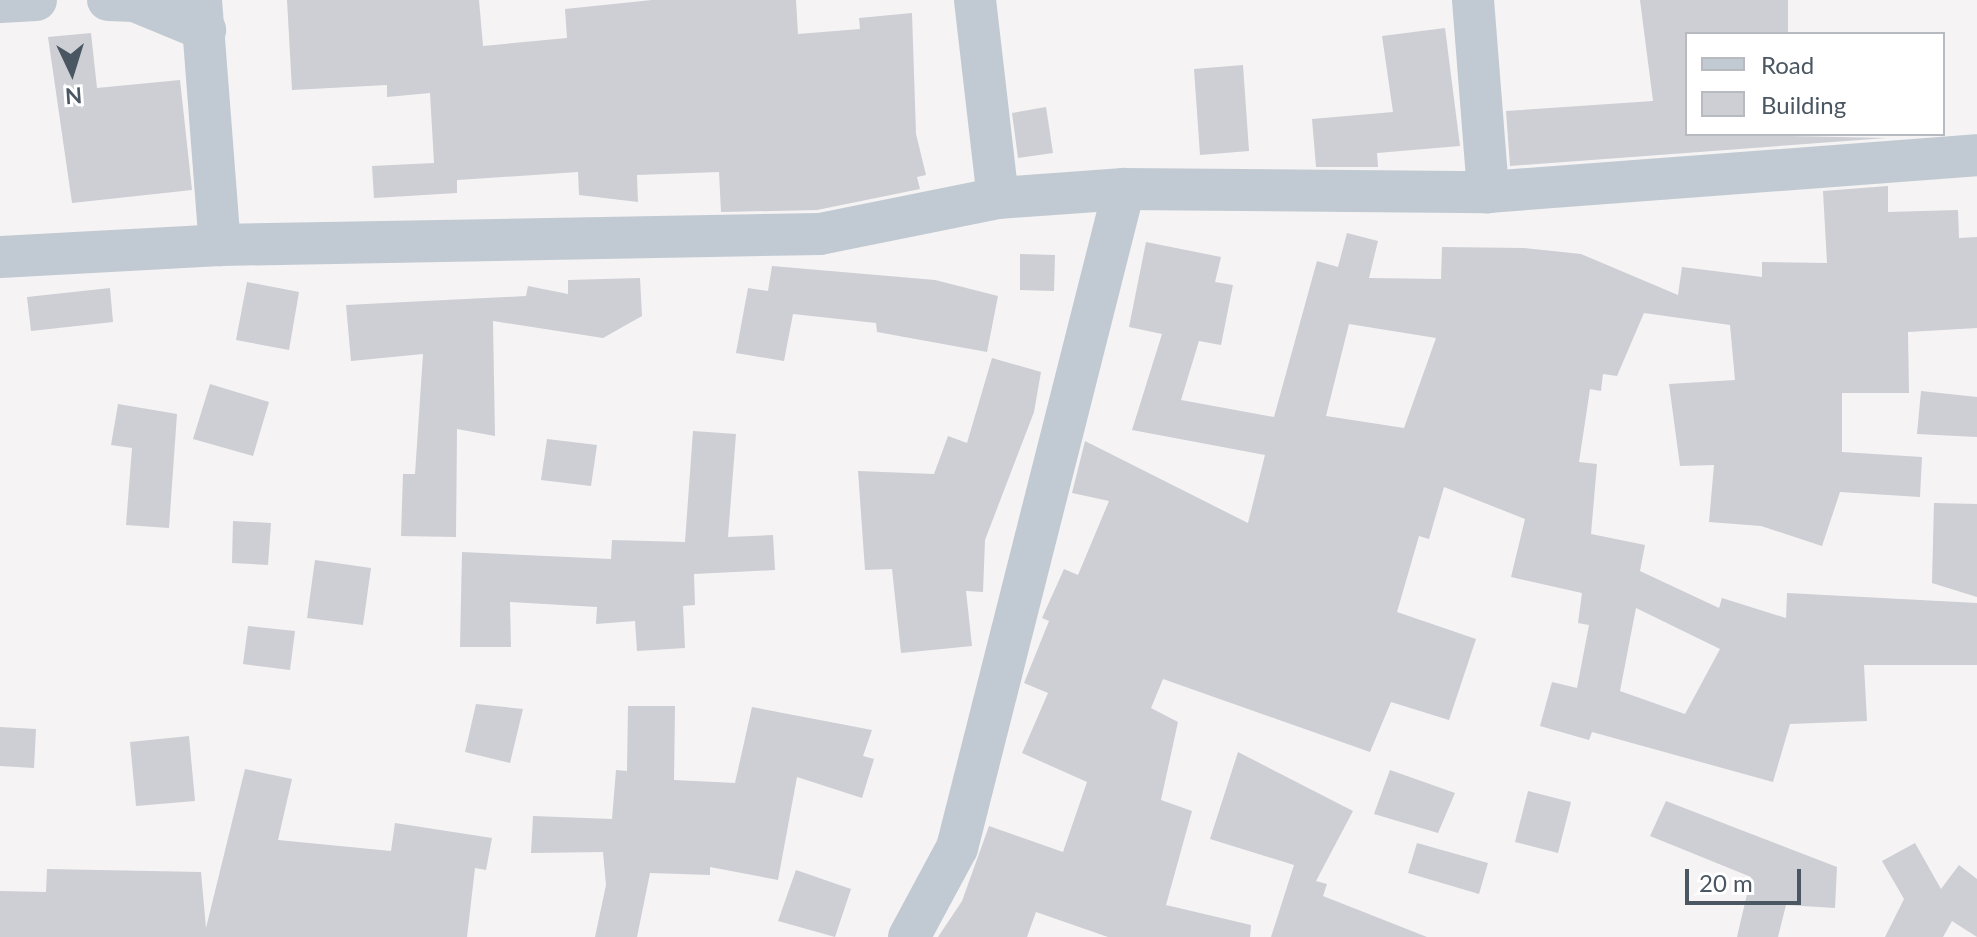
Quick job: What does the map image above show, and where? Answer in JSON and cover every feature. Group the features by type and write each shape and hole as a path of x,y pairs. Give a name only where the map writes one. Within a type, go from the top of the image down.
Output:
{"street":[{"path":"0,2 36,0"},
{"path":"108,0 135,1 203,15 220,245"},
{"path":"975,0 998,198"},
{"path":"1473,0 1488,192"},
{"path":"0,257 220,245 820,234 998,198 1124,189 1488,192 1977,155"},
{"path":"909,937 957,848 1124,189"}],"building":[{"path":"287,0 479,0 483,46 567,38 565,9 652,0 796,0 798,34 860,29 859,18 912,13 916,134 926,175 917,177 920,189 817,210 721,212 719,172 637,175 638,202 579,195 578,172 457,180 457,193 374,198 372,166 434,163 430,93 387,97 387,85 292,90"},
{"path":"1640,0 1788,0 1788,32 1685,32 1685,136 1887,138 1510,166 1506,111 1653,101"},
{"path":"1445,28 1460,146 1377,153 1378,167 1316,167 1312,119 1393,112 1382,36"},
{"path":"91,33 97,88 180,80 192,190 72,203 48,37"},
{"path":"1243,65 1249,151 1200,155 1194,69"},
{"path":"1046,107 1053,153 1018,158 1012,113"},
{"path":"1888,186 1888,212 1958,210 1959,238 1977,237 1977,328 1908,332 1909,393 1842,393 1842,452 1922,457 1920,497 1840,492 1822,546 1761,526 1709,522 1714,465 1680,466 1669,384 1735,380 1730,325 1644,313 1617,376 1603,374 1601,391 1590,389 1579,462 1597,464 1591,534 1645,545 1640,571 1719,608 1722,598 1786,618 1787,593 1977,603 1977,665 1864,665 1867,721 1790,724 1773,782 1592,732 1589,740 1540,726 1552,682 1577,688 1589,625 1578,623 1582,593 1511,577 1525,519 1444,487 1429,539 1419,536 1397,612 1476,639 1449,720 1391,702 1370,752 1163,679 1151,708 1178,722 1161,800 1192,811 1166,905 1251,925 1250,937 1108,937 1036,912 1027,937 938,937 962,901 989,826 1063,852 1087,782 1022,753 1048,693 1024,683 1049,621 1042,618 1064,569 1078,575 1109,501 1072,493 1085,441 1248,523 1265,455 1132,430 1162,334 1129,327 1146,242 1221,257 1215,282 1233,285 1221,345 1199,341 1181,400 1274,417 1317,261 1338,267 1347,233 1378,241 1369,278 1441,279 1442,247 1523,248 1581,254 1678,295 1682,267 1762,277 1762,262 1827,263 1823,191","holes":["1349,324 1436,338 1404,428 1326,416","1636,608 1720,649 1685,714 1620,691"]},
{"path":"1020,254 1055,255 1054,291 1020,290"},
{"path":"772,266 935,280 998,296 987,352 877,332 876,323 793,314 784,361 736,353 748,288 768,291"},
{"path":"640,278 642,316 603,338 493,321 495,436 457,429 456,537 401,536 403,474 415,474 423,354 351,361 346,305 526,296 528,286 568,294 568,280"},
{"path":"247,282 299,292 289,350 236,340"},
{"path":"110,288 113,322 31,331 27,297"},
{"path":"992,358 1041,372 1034,412 985,540 983,592 966,591 972,646 901,653 892,569 865,570 858,471 934,474 948,436 967,443"},
{"path":"210,384 269,402 253,456 193,439"},
{"path":"1921,391 1977,397 1977,437 1917,434"},
{"path":"118,404 177,414 169,528 126,525 132,448 111,445"},
{"path":"693,431 736,434 728,537 773,535 775,570 694,574 695,605 683,606 685,648 637,651 635,621 596,624 597,607 510,602 511,647 460,647 462,552 611,559 612,540 685,542"},
{"path":"547,439 597,445 591,486 541,480"},
{"path":"1934,503 1977,504 1977,597 1932,583"},
{"path":"233,521 271,523 268,565 232,563"},
{"path":"315,560 371,568 363,625 307,618"},
{"path":"248,626 295,631 290,670 243,664"},
{"path":"476,704 523,709 510,763 465,752"},
{"path":"628,706 675,706 674,780 735,783 752,707 872,730 863,756 874,759 862,798 797,777 778,880 710,867 710,875 650,873 637,937 595,937 606,885 603,852 531,853 533,816 612,819 616,770 627,771"},
{"path":"0,727 36,729 34,768 0,766"},
{"path":"189,736 195,801 136,806 130,742"},
{"path":"1238,752 1353,811 1316,881 1327,884 1323,896 1427,937 1271,937 1294,865 1210,839"},
{"path":"245,769 292,779 278,840 391,851 395,823 492,838 486,870 475,868 467,937 0,937 0,891 46,892 47,869 201,872 206,928"},
{"path":"1390,770 1455,793 1438,833 1374,814"},
{"path":"1528,791 1571,802 1558,853 1515,842"},
{"path":"1666,801 1837,867 1835,908 1786,905 1778,937 1737,937 1751,877 1650,836"},
{"path":"1417,843 1488,863 1479,894 1408,873"},
{"path":"1915,843 1941,889 1959,865 1977,879 1977,937 1952,921 1943,937 1885,937 1904,899 1882,861"},
{"path":"796,870 851,889 835,937 778,921"}]}
